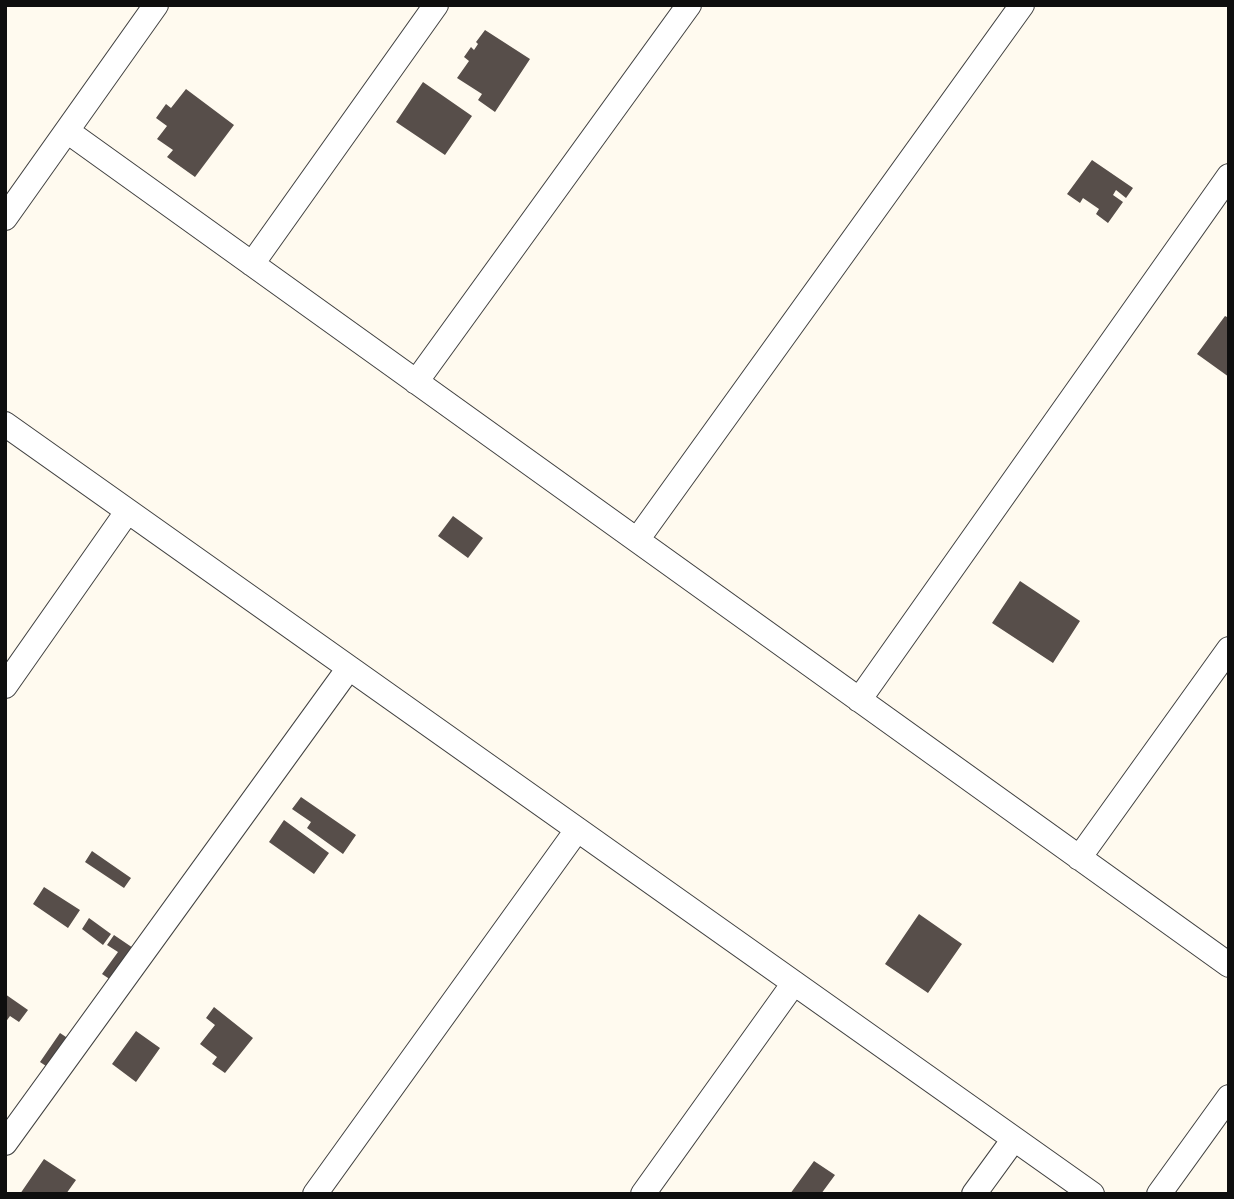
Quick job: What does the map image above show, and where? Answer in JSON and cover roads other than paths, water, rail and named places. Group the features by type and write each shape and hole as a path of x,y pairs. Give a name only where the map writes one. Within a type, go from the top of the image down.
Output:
{"street":[{"path":"5,218 156,5"},
{"path":"252,264 436,5"},
{"path":"416,382 689,5"},
{"path":"637,540 1022,5"},
{"path":"67,131 1229,965"},
{"path":"859,700 1229,176"},
{"path":"5,424 1092,1194"},
{"path":"5,686 127,512"},
{"path":"1079,858 1229,649"},
{"path":"5,1143 349,668"},
{"path":"315,1194 577,830"},
{"path":"643,1194 794,983"},
{"path":"1159,1194 1229,1097"},
{"path":"974,1194 1014,1139"}]}
